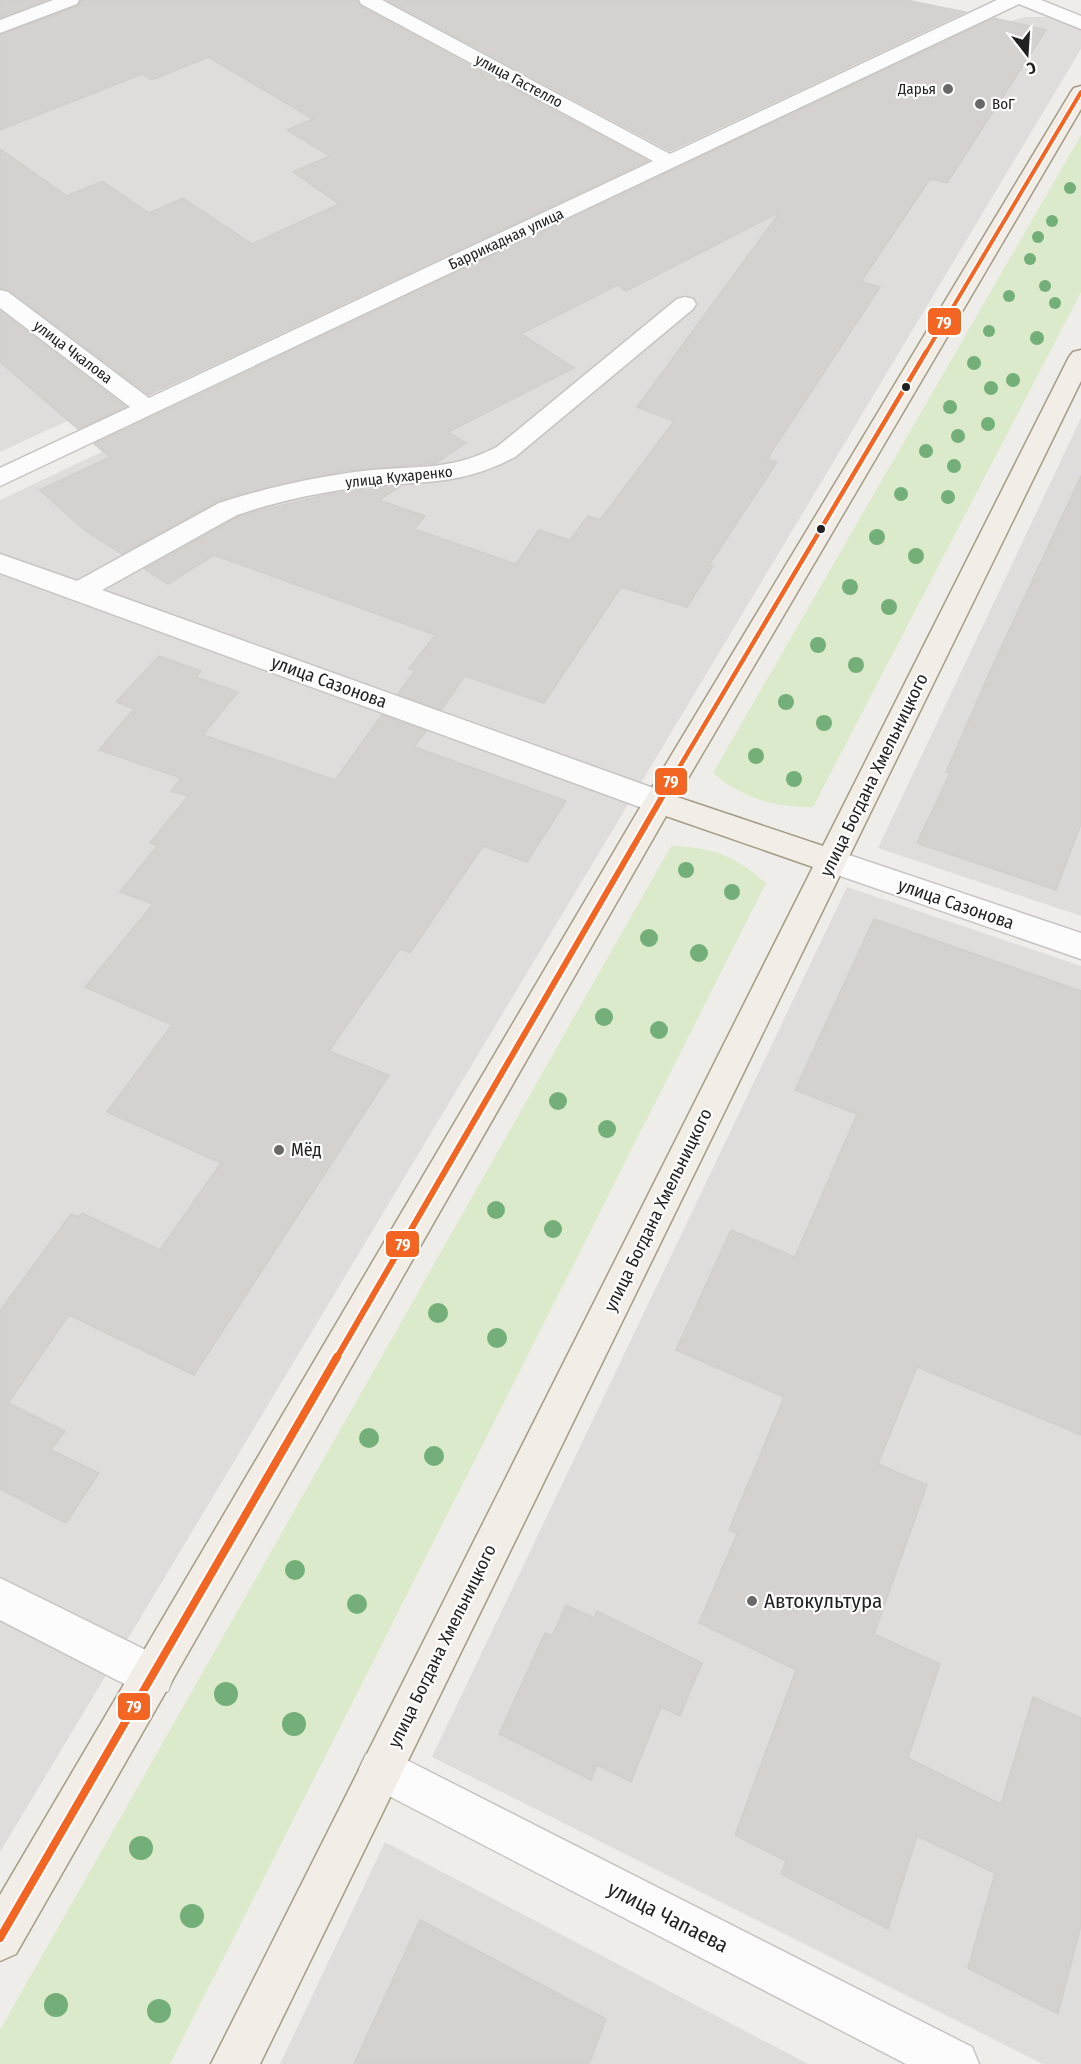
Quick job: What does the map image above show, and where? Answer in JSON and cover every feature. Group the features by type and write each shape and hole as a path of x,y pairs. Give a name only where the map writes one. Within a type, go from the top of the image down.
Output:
{"main road":[{"path":"0,1938 659,802 1081,92"},
{"name":"улица Богдана Хмельницкого","path":"235,2064 1079,365"},
{"path":"659,802 831,861"}],"street":[{"path":"0,27 70,0"},
{"name":"улица Гастелло","path":"368,0 670,162"},
{"name":"Баррикадная улица","path":"0,478 1012,0"},
{"path":"1025,0 1081,23"},
{"name":"улица Чкалова","path":"0,297 147,408"},
{"name":"улица Кухаренко","path":"80,591 228,509 251,501 281,493 382,477 439,475 493,459 506,452 685,304"},
{"name":"улица Сазонова","path":"0,563 659,802"},
{"name":"улица Сазонова","path":"831,861 1081,946"},
{"path":"0,1598 153,1676"},
{"name":"улица Чапаева","path":"381,1769 955,2064"}],"shaded area":[{"path":"89,0 641,162 149,388 0,276 0,34"},
{"path":"1025,17 1048,17 1081,30 1081,49 0,1852 0,500 1014,20"},
{"path":"0,315 113,400 0,452"},
{"path":"1081,418 1081,916 878,848"},
{"path":"847,887 1081,966 1081,2064 1043,2064 432,1757"},
{"path":"385,1842 808,2064 280,2064"}],"green space":[{"path":"1081,135 1081,292 813,807 772,803 736,789 713,773"},
{"path":"671,846 699,848 723,855 744,866 766,883 170,2064 0,2064 0,2030"}],"building":[{"path":"0,0 47,0 0,18"},
{"path":"81,0 357,0 360,6 648,161 149,395 9,290 0,288 0,149 67,196 102,181 149,213 183,198 252,244 339,204 293,172 330,156 287,130 313,119 208,57 152,80 142,74 0,130 0,35 78,6"},
{"path":"387,0 906,0 965,12 670,151"},
{"path":"994,18 1046,30 947,183 930,179 861,282 880,287 767,459 777,462 709,565 713,566 687,607 621,587 544,703 465,676 441,710 398,694 415,670 409,669 435,635 214,555 168,584 145,569 238,517 253,512 331,494 401,486 379,500 425,516 414,529 516,564 539,530 570,540 588,516 600,520 674,421 637,407 780,212 626,291 617,285 521,334 574,368 448,432 466,443 436,463 344,471 236,495 218,501 122,554 83,529 40,490 110,457 94,444"},
{"path":"0,311 126,407 78,429 0,362"},
{"path":"1081,476 1081,824 1056,890 917,843 950,773 946,772 992,667"},
{"path":"159,656 201,671 196,677 238,692 203,735 335,780 382,715 426,731 414,747 566,801 527,862 483,846 410,953 400,949 329,1051 389,1075 194,1375 69,1315 8,1403 65,1431 51,1450 99,1473 66,1523 0,1489 0,1311 71,1214 79,1217 82,1213 160,1250 221,1163 107,1112 172,1025 85,987 153,904 120,892 157,846 150,843 188,796 171,791 181,778 99,750 134,709 116,702"},
{"path":"874,919 1081,991 1081,1435 917,1367 878,1464 927,1485 874,1634 940,1664 908,1758 1001,1804 1033,1697 1081,1718 1081,1925 1058,2014 968,1968 995,1873 917,1836 888,1929 781,1874 786,1861 735,1835 796,1670 699,1623 737,1534 729,1530 784,1397 676,1350 731,1230 795,1257 857,1114 795,1090"},
{"path":"566,1605 594,1618 597,1611 702,1663 680,1716 661,1707 631,1782 597,1765 591,1780 499,1734 545,1633 552,1636"},
{"path":"420,1920 606,2019 589,2064 354,2064"}],"transit line":[{"name":"79","path":"0,1938 659,802 1081,92"}],"place":[{"name":"Дарья","path":"948,89"},
{"name":"ВоГ","path":"980,104"},
{"name":"Мёд","path":"279,1150"},
{"name":"Автокультура","path":"752,1601"}]}
